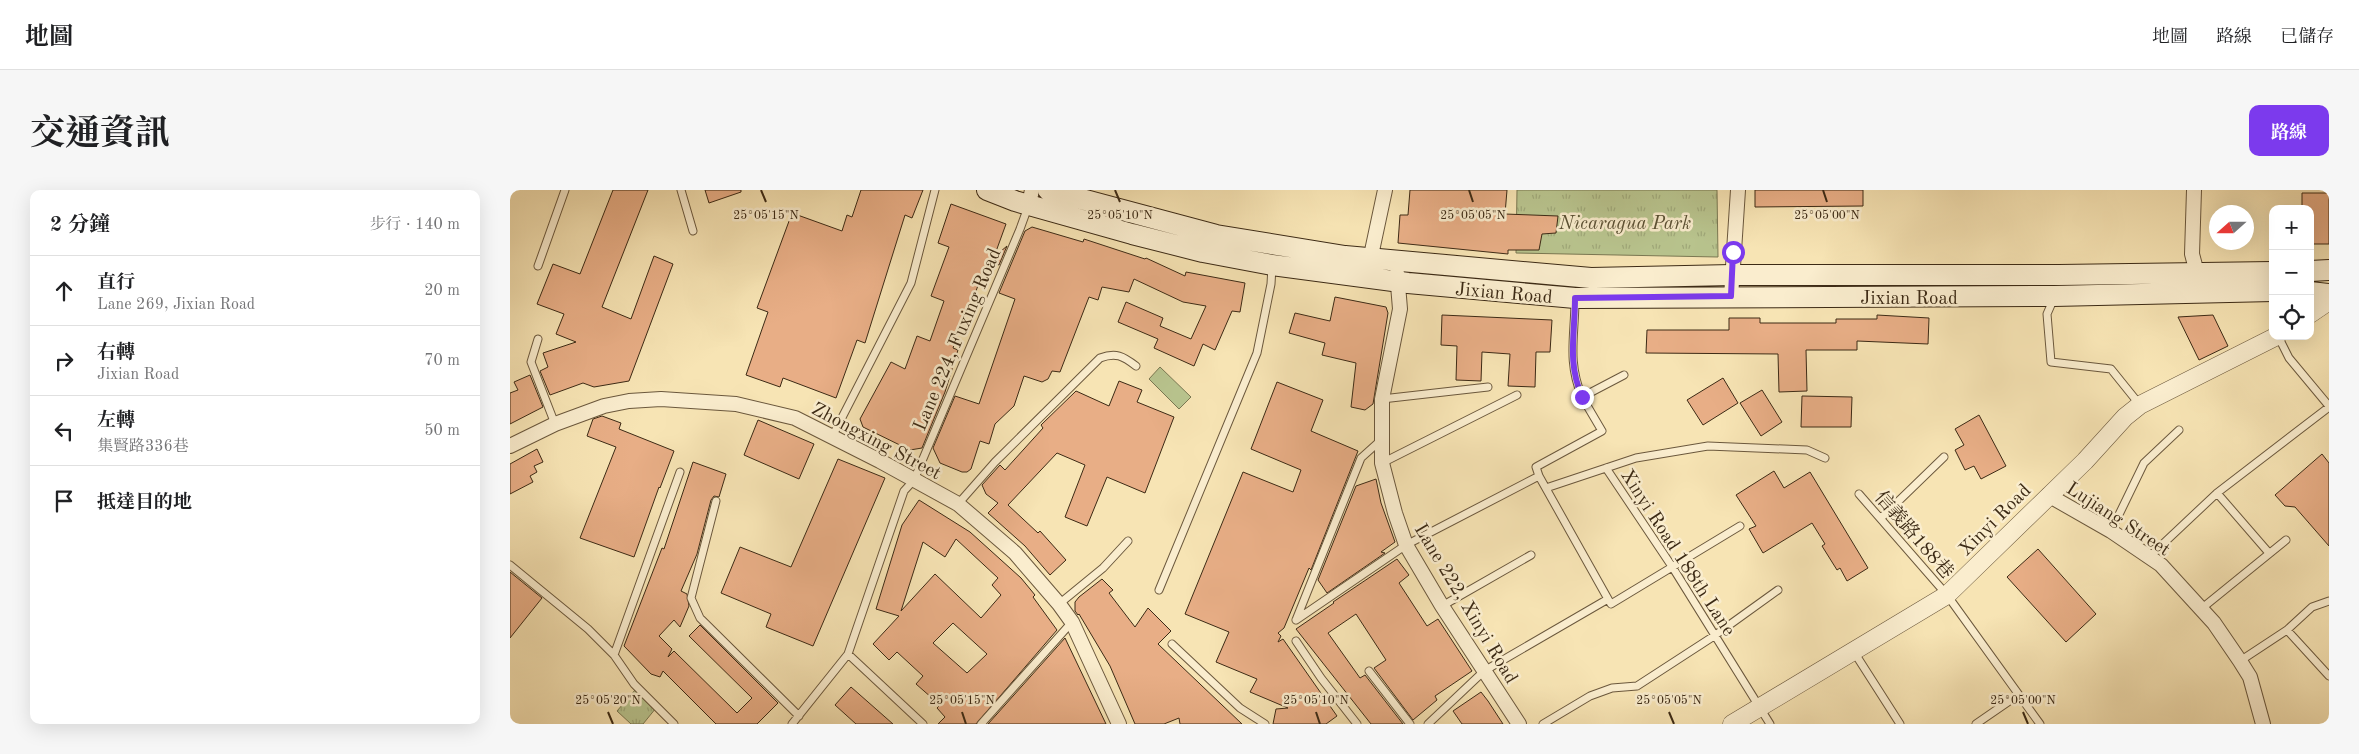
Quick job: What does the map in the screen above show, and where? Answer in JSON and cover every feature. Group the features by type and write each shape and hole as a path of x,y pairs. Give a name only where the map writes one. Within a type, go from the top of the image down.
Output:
{"main road":[{"name":"Jixian Road","path":"987,190 1030,197 1150,239 1272,265 1368,267 1575,298 2054,296 2269,291"},
{"name":"Jixian Road","path":"1048,190 1216,234 1345,256 1368,267"},
{"path":"2314,272 2329,270"},
{"name":"Jixian Road","path":"1398,272 1591,278 1732,275 2269,272"},
{"path":"2314,292 2329,294"}],"street":[{"path":"1368,267 1384,190"},
{"path":"1731,296 1738,190"},
{"path":"2194,190 2192,254 2196,273"},
{"name":"Lane 222, Xinyi Road","path":"1398,272 1400,309 1382,399 1382,463 1406,545 1442,606 1519,724"},
{"path":"2314,311 2329,301"},
{"name":"Xinyi Road","path":"1732,724 1947,595 2125,417 2140,405 2269,340"},
{"name":"Zhongxing Street","path":"510,446 554,424 604,406 661,398 736,404 795,418 958,504 1015,553 1060,604 1072,622 1119,724"},
{"name":"Lujiang Street","path":"2048,495 2111,531 2161,565 2214,624 2240,661 2250,677 2263,724"}],"lane":[{"path":"538,266 565,190"},
{"path":"681,190 693,231"},
{"path":"832,437 911,283 935,190"},
{"name":"Lane 224, Fuxing Road","path":"792,724 848,654 904,491 914,480 1020,229 1030,197"},
{"path":"1159,590 1257,353 1271,284 1272,265"},
{"path":"2054,296 2047,314 2051,362 2111,369 2140,405"},
{"path":"1575,298 1572,363 1574,378 1582,397 1602,431 1536,466 1539,476 1611,604 1740,526"},
{"path":"538,339 531,362 554,424"},
{"path":"2149,557 2217,493 2329,406 2289,358 2279,340"},
{"path":"958,504 995,462 1100,358 1111,354 1121,355 1136,366"},
{"path":"1582,397 1624,375"},
{"path":"1382,399 1488,387"},
{"path":"1382,463 1517,395"},
{"path":"2111,531 2144,463 2178,430"},
{"path":"1383,438 1361,458 1296,620 1406,545 1539,476"},
{"path":"1606,468 1636,458 1708,446 1807,450 1825,458"},
{"path":"1881,518 1944,457"},
{"name":"Xinyi Road 188th Lane","path":"1546,488 1606,468 1673,568 1770,724"},
{"path":"614,655 680,472"},
{"path":"2217,493 2269,554"},
{"name":"信義路188巷","path":"1859,494 1947,595 2040,724"},
{"path":"716,502 692,598 700,618 799,716"},
{"path":"2201,609 2286,540"},
{"path":"1060,604 1103,568 1128,541"},
{"path":"1442,606 1531,555"},
{"path":"510,565 588,629 614,655 634,684 674,724"},
{"path":"1543,724 1590,696 1612,688 1637,686 1714,636 1778,590"},
{"path":"1428,724 1484,671 1608,599"},
{"path":"2240,661 2287,630 2312,607 2329,601"},
{"path":"980,724 1072,622"},
{"path":"2287,630 2329,676"},
{"path":"1296,642 1357,724"},
{"path":"1172,644 1240,708 1265,724"},
{"path":"1854,652 1900,724"},
{"path":"848,654 923,724"},
{"path":"1369,672 1410,724"},
{"path":"1976,724 2018,695"}],"green space":[{"name":"Nicaragua Park","path":"1517,190 1717,190 1718,257 1516,253"},
{"path":"1160,367 1191,397 1179,409 1149,379"},
{"path":"635,690 656,708 643,724 631,724 617,711"}],"building":[{"path":"613,190 648,190 602,307 631,319 654,256 673,264 629,381 594,387 583,383 550,395 540,371 548,367 543,353 576,342 556,334 564,314 537,304 553,264 580,274"},
{"path":"705,190 741,190 741,192 709,203"},
{"path":"861,190 923,190 912,218 905,215 865,343 857,340 836,398 783,378 780,387 746,375 768,312 757,308 792,213 842,231 847,215 852,217"},
{"path":"1410,190 1507,190 1505,214 1558,216 1556,233 1542,234 1539,250 1508,250 1508,254 1398,243 1400,215 1408,215"},
{"path":"1755,190 1863,190 1863,206 1755,207"},
{"path":"2302,193 2329,193 2329,244 2314,244 2314,205 2302,205"},
{"path":"951,204 1006,224 994,257 1007,246 999,265 987,261 969,310 966,309 953,348 958,350 945,392 922,448 910,450 863,427 860,419 891,362 905,369 917,336 930,341 944,301 931,296 949,247 938,243"},
{"path":"1032,227 1083,242 1084,239 1146,258 1185,276 1186,272 1245,283 1240,312 1232,311 1215,350 1203,344 1194,366 1154,348 1158,339 1118,322 1126,302 1163,318 1160,326 1191,339 1206,306 1183,302 1134,279 1129,292 1102,287 1098,300 1089,297 1060,372 1052,371 1048,379 1042,382 1024,376 1014,406 995,424 989,444 980,441 971,469 967,472 962,472 940,463 933,448 955,396 979,404 1015,299 999,293 1025,231"},
{"path":"1335,297 1386,307 1388,313 1373,404 1365,410 1351,407 1356,363 1322,355 1325,343 1289,333 1295,313 1330,321"},
{"path":"1442,315 1552,320 1550,352 1536,352 1535,387 1508,386 1510,354 1482,352 1481,381 1456,380 1457,346 1441,345"},
{"path":"1877,315 1929,318 1928,344 1857,341 1857,350 1806,350 1807,391 1779,392 1778,354 1646,353 1647,330 1729,330 1729,318 1760,318 1760,323 1836,323 1836,319 1877,319"},
{"path":"2213,315 2228,346 2199,360 2178,317"},
{"path":"530,375 543,407 510,424 510,393 518,390 514,382"},
{"path":"1723,378 1738,403 1703,425 1687,400"},
{"path":"1119,381 1142,390 1137,402 1174,417 1145,493 1107,477 1087,526 1065,517 1085,465 1057,453 1008,505 1038,533 1040,531 1066,560 1050,575 1025,546 988,513 998,503 986,494 982,485 1000,465 1005,470 1043,428 1041,425 1076,391 1109,406"},
{"path":"1277,382 1323,400 1311,431 1358,451 1311,570 1309,568 1284,628 1278,633 1281,636 1278,642 1283,639 1337,716 1326,724 1273,724 1276,709 1288,708 1250,692 1257,679 1216,662 1229,632 1185,614 1243,472 1293,492 1301,470 1251,449"},
{"path":"1762,390 1782,422 1761,436 1740,403"},
{"path":"1802,396 1852,397 1851,427 1801,427"},
{"path":"1979,415 2006,466 1981,479 1974,466 1965,470 1955,450 1964,445 1955,429"},
{"path":"602,416 621,423 619,429 674,451 634,557 580,538 616,447 587,436 593,419"},
{"path":"758,420 814,444 799,479 744,455"},
{"path":"537,449 543,462 534,466 537,472 530,476 533,482 510,494 510,464"},
{"path":"2322,454 2329,463 2329,546 2295,507 2285,506 2275,495"},
{"path":"838,459 885,478 813,646 766,627 771,614 721,593 740,547 791,567"},
{"path":"693,462 726,474 719,497 714,496 711,500 697,554 681,591 687,594 689,606 680,627 674,620 659,636 672,649 668,657 674,651 737,713 752,698 689,636 700,625 778,703 757,724 716,724 663,671 660,677 651,674 624,646 662,548 664,549"},
{"path":"1774,471 1784,488 1810,472 1868,568 1847,581 1840,568 1837,570 1822,546 1825,544 1812,523 1763,553 1749,529 1756,526 1736,495"},
{"path":"1376,479 1381,503 1395,542 1381,552 1385,553 1327,593 1318,580 1356,486"},
{"path":"919,500 970,532 1021,578 1035,595 1033,597 1057,630 976,724 938,724 945,717 937,708 940,705 916,684 923,676 897,652 889,660 873,644 899,616 876,609 902,525","holes":["956,539 998,578 992,585 1001,595 981,618 935,574 901,611 923,542 945,557","953,623 987,654 967,673 933,643"]},
{"path":"2038,549 2096,614 2066,642 2007,577"},
{"path":"1397,559 1409,575 1399,583 1427,626 1438,619 1472,671 1435,696 1437,700 1413,720 1374,668 1386,660 1356,614 1328,633 1360,678 1365,675 1403,724 1371,724 1296,629"},
{"path":"510,572 542,598 510,638"},
{"path":"1102,579 1113,590 1109,593 1135,627 1148,608 1171,631 1158,644 1242,724 1180,724 1179,718 1164,724 1135,724 1110,666 1079,614 1075,611 1075,602 1079,597"},
{"path":"1065,638 1106,724 988,724"},
{"path":"851,687 893,724 856,724 835,705"},
{"path":"1481,692 1503,724 1462,724 1453,711"}],"route":[{"path":"1582,397 1574,378 1572,363 1575,298 1731,296 1733,252"}]}
